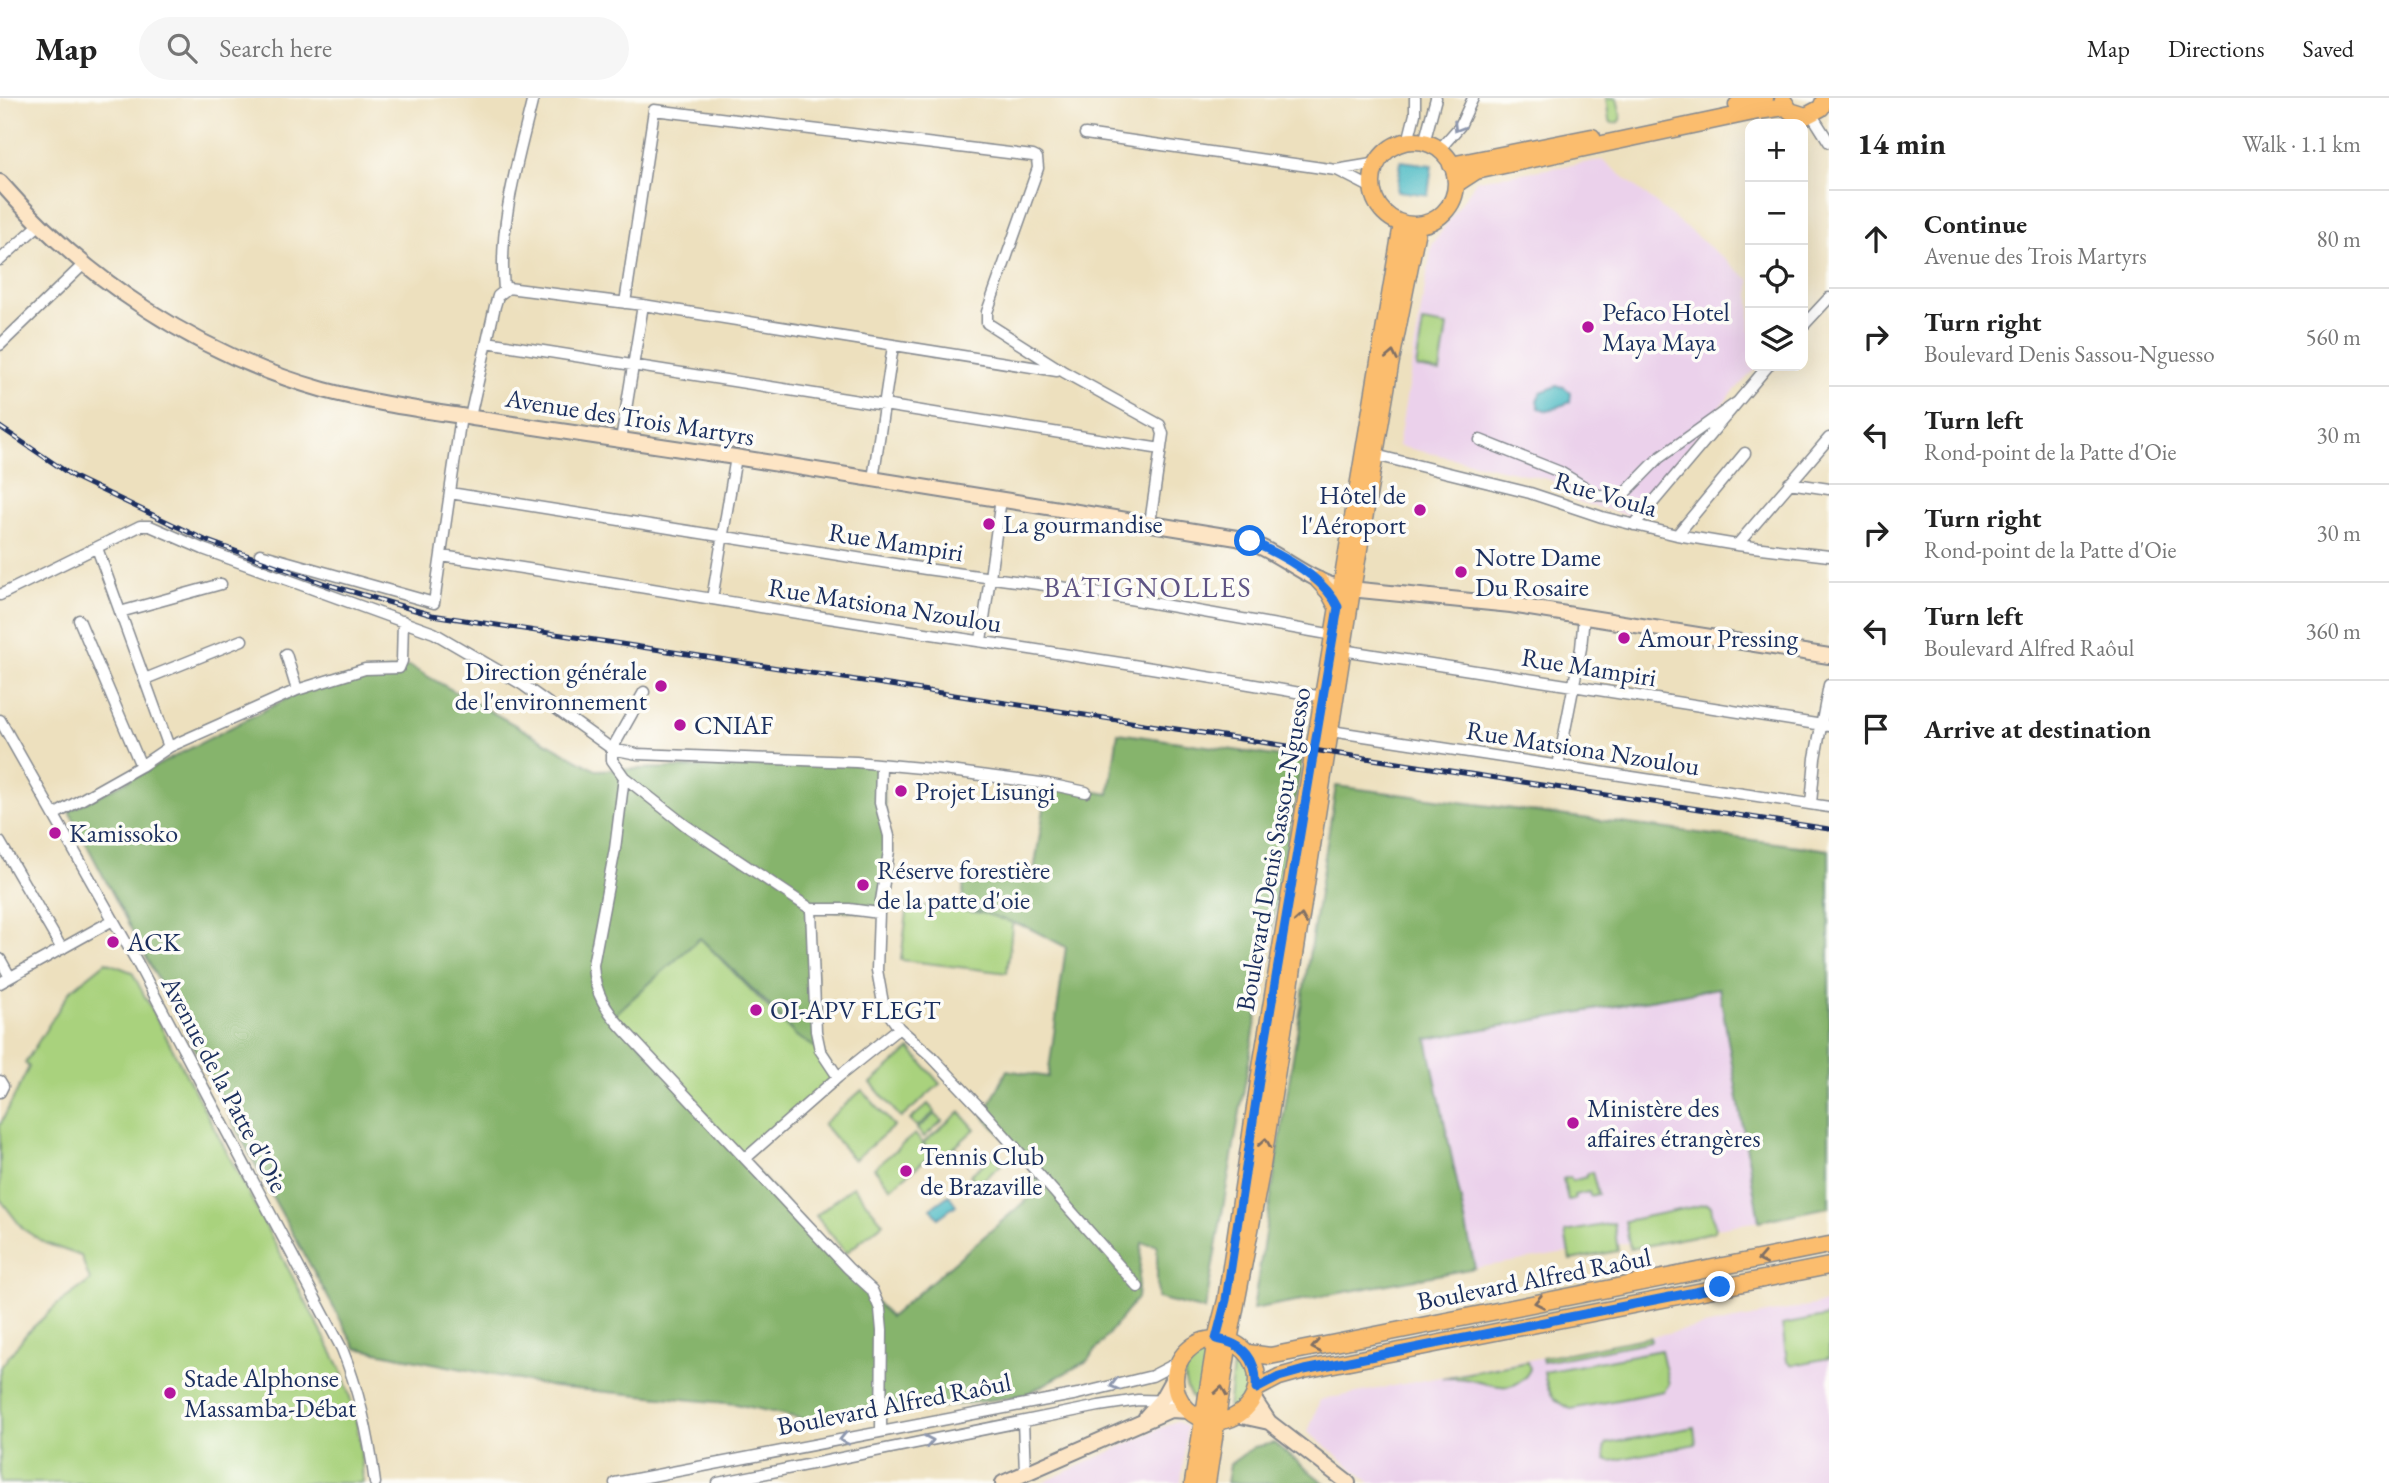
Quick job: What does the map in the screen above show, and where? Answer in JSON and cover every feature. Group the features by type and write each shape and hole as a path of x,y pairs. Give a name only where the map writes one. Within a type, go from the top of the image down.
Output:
{"main road":[{"path":"1451,165 1670,121 1765,98"},
{"path":"1456,184 1476,171 1758,111 1784,103 1795,114 1812,115 1821,108 1825,98"},
{"path":"1424,145 1451,165 1456,184 1452,200 1443,214 1431,222 1410,224 1387,216 1377,204 1372,188 1373,172 1377,163 1393,147 1424,145"},
{"name":"Avenue des Trois Martyrs","path":"0,182 40,224 84,264 133,300 193,336 269,370 322,389 465,417 736,457 1250,541 1312,577 1347,585 1584,616 1829,656"},
{"name":"Boulevard Denis Sassou-Nguesso","path":"1223,1340 1226,1300 1262,1061 1323,696 1338,607 1347,585 1375,455 1410,224"},
{"name":"Boulevard Denis Sassou-Nguesso","path":"1193,1483 1198,1413 1223,1340 1261,1172 1331,731 1342,650 1347,585 1410,224"},
{"path":"1312,577 1329,592 1338,607"},
{"name":"Boulevard Alfred Raôul","path":"1248,1353 1270,1356 1829,1245"},
{"name":"Boulevard Alfred Raôul","path":"1255,1393 1279,1377 1304,1370 1829,1266"},
{"path":"1143,1420 1161,1400 1178,1367 1194,1345 1223,1340 1248,1353 1257,1376 1255,1393 1269,1422"},
{"path":"1178,1367 1176,1382 1198,1413"},
{"path":"1237,1415 1255,1393"},
{"path":"1003,1483 1170,1410 1237,1415 1269,1422 1348,1483"},
{"name":"Boulevard Denis Sassou-Nguesso","path":"1198,1413 1207,1483"}],"street":[{"path":"504,289 502,267 505,230 514,176 533,98"},
{"path":"1415,98 1415,114 1424,145"},
{"path":"1424,145 1436,98"},
{"path":"1424,145 1460,126 1473,99"},
{"path":"625,303 654,110 1037,158 1038,168 985,317 991,327 1064,372 1160,425 1163,434 1150,523"},
{"path":"1812,115 1829,142"},
{"path":"1084,134 1336,170 1377,163"},
{"path":"1336,170 1372,188"},
{"path":"0,260 40,224"},
{"path":"0,345 84,264"},
{"path":"260,554 431,604 436,601 450,493 465,417 498,296 504,289 643,305 1064,372"},
{"path":"1808,321 1829,298"},
{"path":"621,440 643,305"},
{"path":"486,342 1161,449"},
{"path":"873,479 893,346"},
{"path":"1634,525 1764,371"},
{"path":"1480,440 1560,472 1598,495 1621,497 1659,458 1736,403"},
{"path":"1737,545 1829,438"},
{"path":"1677,535 1745,453"},
{"name":"Rue Voula","path":"1375,455 1530,493 1634,525 1677,535 1829,555"},
{"path":"712,599 736,457"},
{"path":"1789,483 1829,489"},
{"name":"Rue Mampiri","path":"450,493 1067,588 1334,635"},
{"path":"981,641 1001,499"},
{"path":"0,595 140,526 150,526 203,549 434,633 523,685 611,749 637,754 856,762 923,772 1048,784 1086,792"},
{"path":"97,548 169,747"},
{"name":"Rue Matsiona Nzoulou","path":"441,556 1191,672 1323,696"},
{"path":"120,612 221,584"},
{"path":"1558,766 1584,616"},
{"path":"79,620 141,766"},
{"path":"54,816 169,747 297,690 365,669 401,666 403,621"},
{"path":"145,679 242,639"},
{"name":"Rue Mampiri","path":"1342,650 1826,725"},
{"path":"286,654 297,690"},
{"path":"1811,804 1815,758 1826,725 1829,685"},
{"path":"644,692 611,749 612,760 624,777 685,825 811,909 849,909 879,913"},
{"name":"Avenue de la Patte d'Oie","path":"0,720 212,1102 342,1349 366,1420 374,1483"},
{"name":"Rue Matsiona Nzoulou","path":"1331,731 1829,807"},
{"path":"881,766 880,803 889,851 879,913 877,970 889,1014 983,1111 1139,1287"},
{"path":"624,777 615,849 593,965 598,995 611,1015 848,1268 872,1290 879,1303 882,1332 881,1430"},
{"path":"0,842 62,949"},
{"path":"811,909 816,1031 820,1050 838,1077"},
{"path":"0,983 113,920"},
{"path":"0,959 10,977"},
{"path":"746,1158 838,1077 900,1028"},
{"path":"0,1082 3,1086 0,1092"},
{"name":"Boulevard Alfred Raôul","path":"615,1483 1102,1389 1178,1367"},
{"name":"Boulevard Alfred Raôul","path":"718,1483 1138,1400 1161,1400 1198,1413"},
{"path":"1023,1422 1025,1472"}],"shaded area":[{"path":"1603,160 1745,276 1745,371 1753,371 1720,406 1634,517 1575,501 1551,480 1398,446 1432,245 1477,180"},
{"path":"1719,988 1759,1221 1475,1268 1426,1039"},
{"path":"1829,1302 1829,1483 1371,1483 1308,1432 1320,1400"},
{"path":"1176,1421 1187,1427 1181,1483 1042,1483"}],"green space":[{"path":"1606,98 1617,98 1621,116 1619,122 1612,123 1609,120"},
{"path":"1423,322 1447,326 1440,372 1416,368"},
{"path":"409,666 596,770 859,763 881,766 888,835 879,913 811,909 820,1050 796,1036 768,1004 700,938 614,1015 890,1317 1036,1192 1033,1170 984,1116 1007,1070 1048,1077 1066,947 1029,928 962,906 964,878 1034,871 1048,784 1109,794 1118,733 1302,760 1205,1310 1157,1298 1157,1245 1142,1243 1137,1298 1087,1361 1025,1395 943,1407 862,1408 816,1422 736,1404 554,1387 356,1348 266,1185 69,811 313,685"},
{"path":"1336,786 1829,850 1829,1207 1759,1221 1719,988 1427,1039 1475,1268 1253,1309"},
{"path":"908,904 1013,917 1007,973 901,960"},
{"path":"700,938 796,1036 820,1050 838,1077 746,1158 614,1015"},
{"path":"106,962 132,972 341,1369 357,1425 363,1483 0,1483 0,1368 27,1333 58,1304 90,1281 81,1256 45,1243 23,1229 0,1199 0,1125 29,1067 25,1063 70,991"},
{"path":"910,1049 940,1084 901,1118 871,1083"},
{"path":"862,1090 894,1126 854,1160 823,1124"},
{"path":"928,1104 935,1112 917,1127 910,1120"},
{"path":"960,1112 975,1129 939,1161 923,1143"},
{"path":"935,1114 942,1121 924,1137 917,1129"},
{"path":"915,1134 931,1155 891,1188 874,1168"},
{"path":"994,1155 1002,1164 978,1184 970,1175"},
{"path":"1592,1172 1598,1194 1590,1196 1589,1192 1574,1195 1575,1199 1568,1200 1563,1179 1570,1177 1572,1181"},
{"path":"853,1186 883,1223 846,1253 816,1216"},
{"path":"1707,1204 1711,1206 1715,1229 1713,1232 1630,1249 1625,1221"},
{"path":"1614,1223 1618,1251 1570,1260 1565,1232"},
{"path":"1829,1316 1829,1358 1793,1365 1787,1361 1782,1325"},
{"path":"1650,1337 1651,1341 1543,1362 1542,1358"},
{"path":"1209,1345 1199,1405 1187,1390 1185,1372 1192,1355"},
{"path":"1235,1350 1248,1364 1251,1382 1244,1399 1237,1406 1228,1409"},
{"path":"1661,1350 1669,1384 1664,1391 1571,1409 1555,1399 1547,1385 1544,1372"},
{"path":"1528,1362 1530,1369 1524,1378 1510,1386 1442,1378"},
{"path":"1694,1427 1696,1444 1611,1461 1606,1459 1606,1444"},
{"path":"1274,1443 1324,1483 1227,1483 1230,1464 1254,1447"}],"water":[{"path":"1401,161 1432,165 1428,195 1397,191"},
{"path":"1557,386 1564,387 1571,393 1570,402 1548,411 1539,408 1537,401 1541,392"},
{"path":"949,1195 956,1205 938,1218 931,1208"}],"railway":[{"path":"0,427 74,477 205,540 326,584 432,615 1829,829"}],"place":[{"name":"Pefaco Hotel Maya Maya","path":"1588,327"},
{"name":"Hôtel de l'Aéroport","path":"1420,510"},
{"name":"La gourmandise","path":"989,524"},
{"name":"Notre Dame Du Rosaire","path":"1461,572"},
{"name":"Amour Pressing","path":"1624,638"},
{"name":"Direction générale de l'environnement","path":"661,686"},
{"name":"CNIAF","path":"680,725"},
{"name":"Projet Lisungi","path":"901,791"},
{"name":"Kamissoko","path":"55,833"},
{"name":"Réserve forestière de la patte d'oie","path":"863,885"},
{"name":"ACK","path":"113,942"},
{"name":"OI-APV FLEGT","path":"756,1010"},
{"name":"Ministère des affaires étrangères","path":"1573,1123"},
{"name":"Tennis Club de Brazaville","path":"906,1171"},
{"name":"Stade Alphonse Massamba-Débat","path":"170,1393"}],"district":[{"name":"BATIGNOLLES","path":"1148,587"}],"route":[{"path":"1250,541 1318,580 1338,607 1262,1061 1226,1300 1216,1339 1229,1341 1248,1353 1257,1376 1256,1389 1279,1377 1304,1370 1720,1287"}]}
